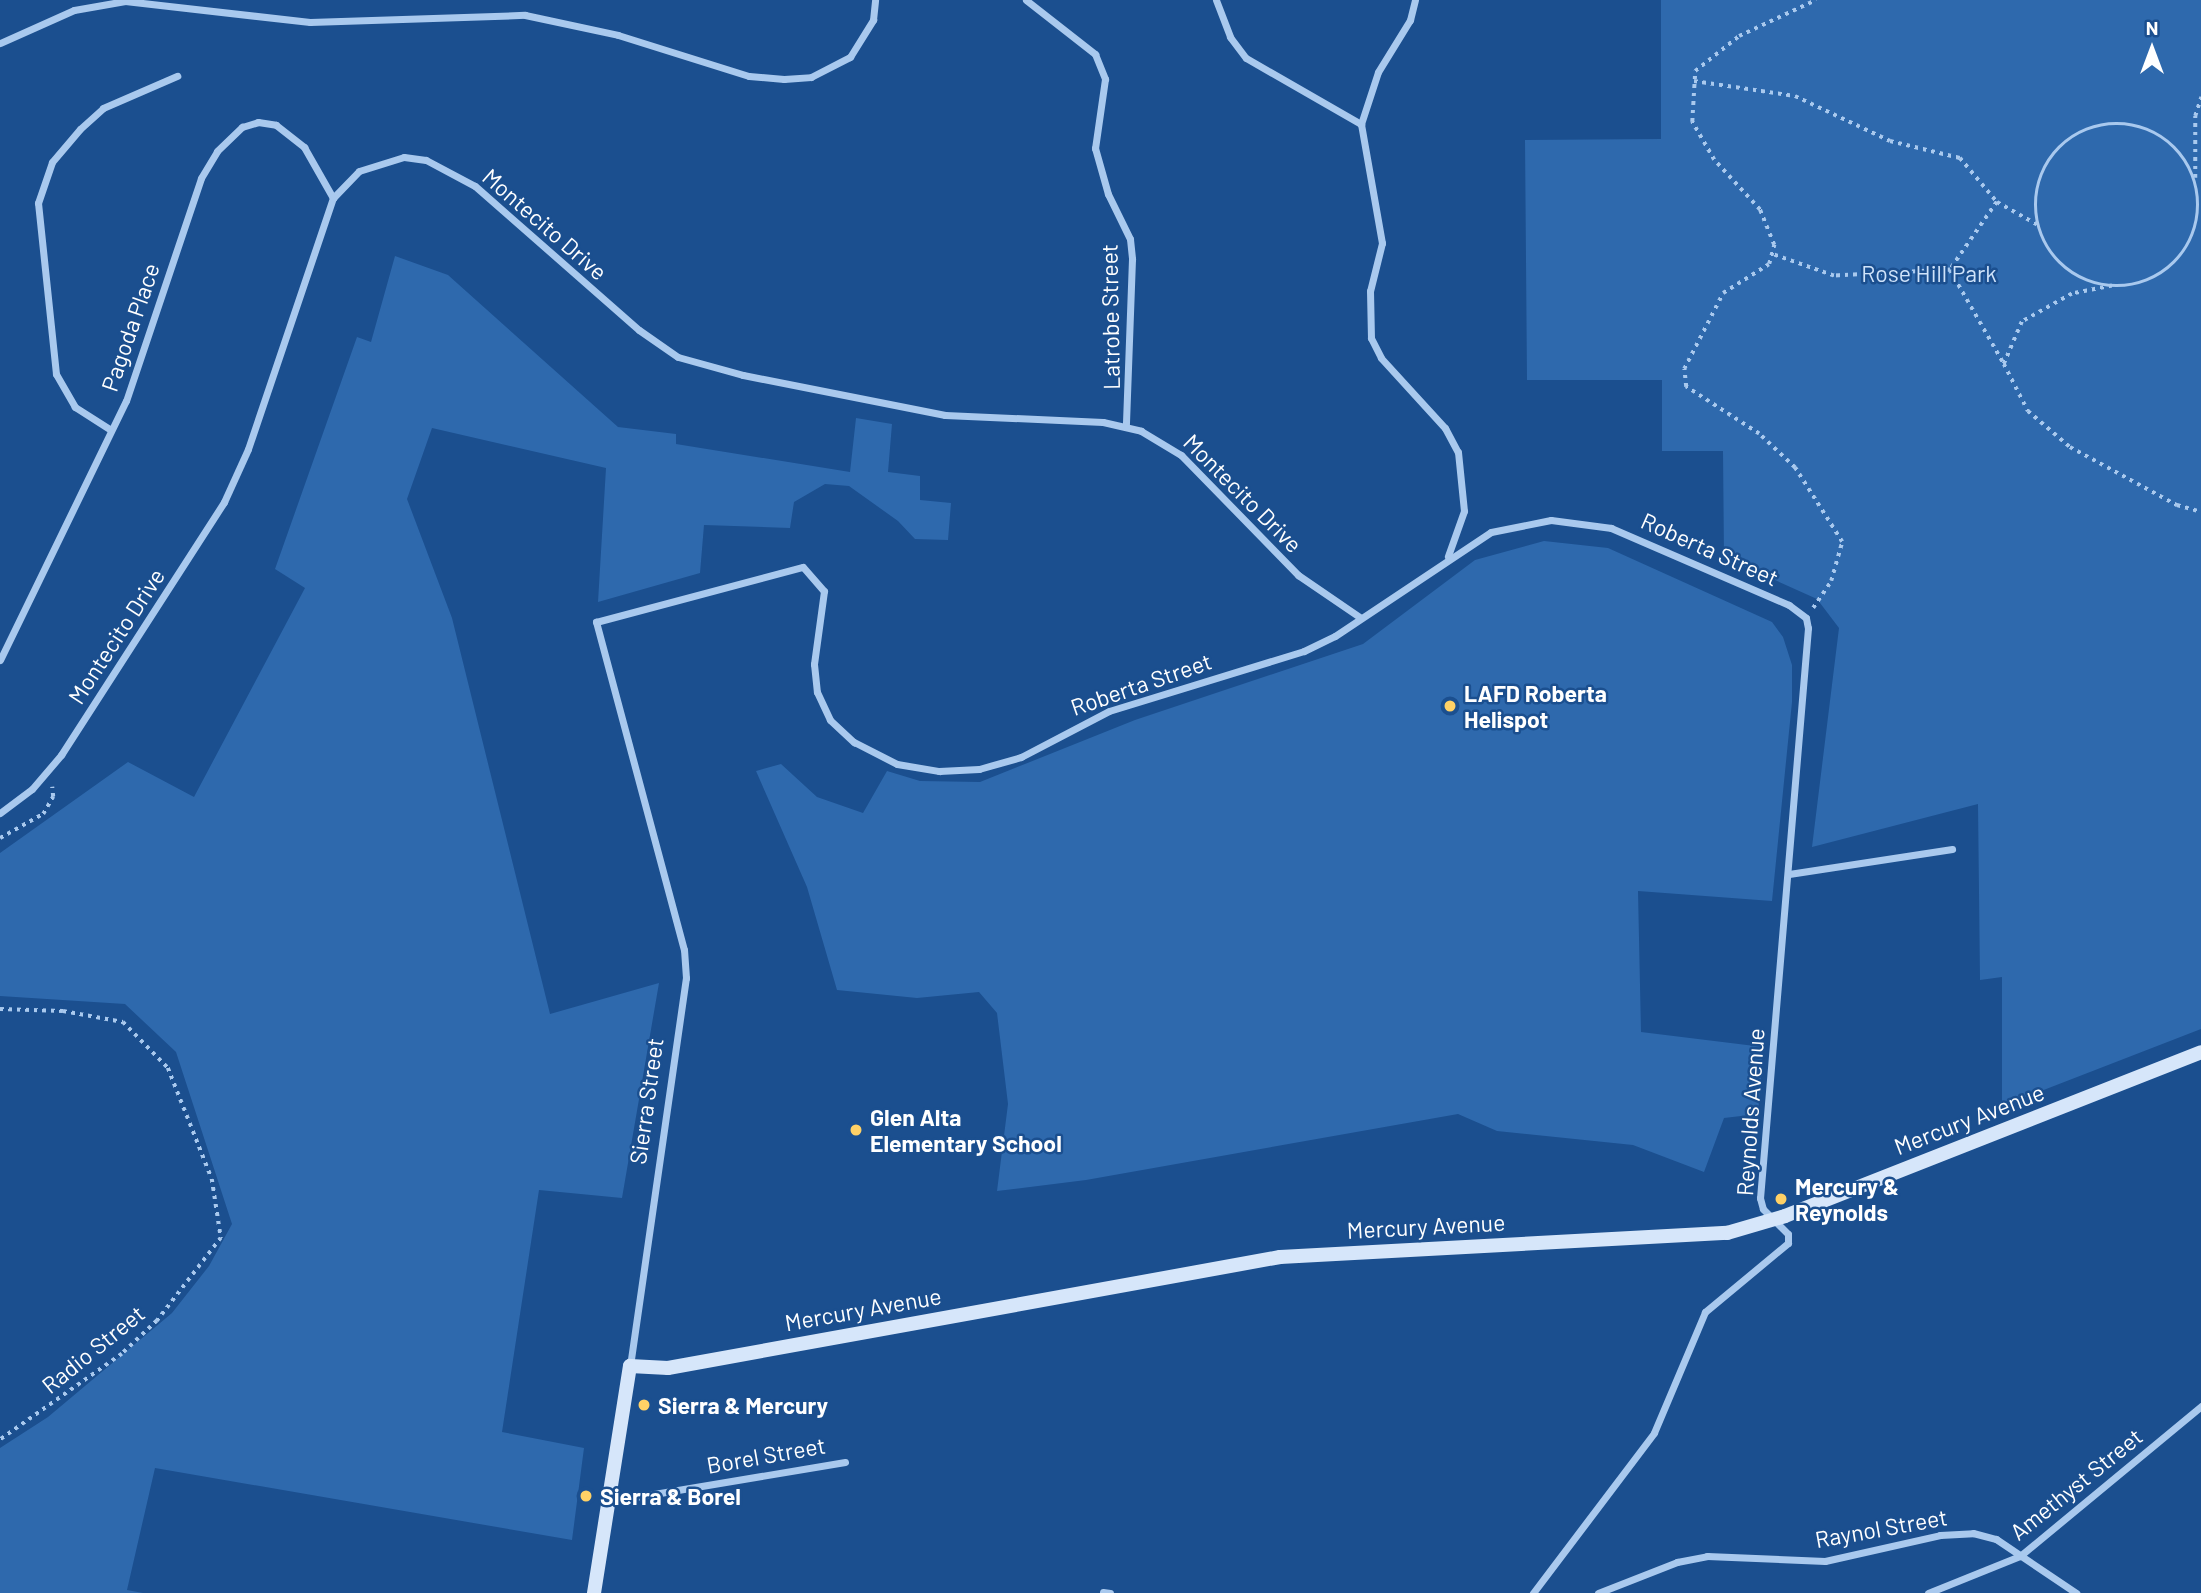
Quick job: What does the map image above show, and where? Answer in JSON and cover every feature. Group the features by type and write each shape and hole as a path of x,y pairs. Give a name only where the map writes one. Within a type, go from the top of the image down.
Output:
{"street":[{"path":"0,43 75,10 125,1 310,22 525,15 618,35 749,76 785,79 811,77 850,57 873,20 875,0"},
{"name":"Latrobe Street","path":"1026,0 1095,54 1105,79 1095,148 1099,169 1130,239 1132,259 1126,425"},
{"path":"1216,0 1230,37 1246,58 1361,124"},
{"path":"1415,0 1410,20 1378,72 1361,124 1382,243 1370,291 1371,338 1381,358 1445,428 1458,452 1464,511 1448,556"},
{"path":"111,430 75,407 56,374 38,203 52,162 80,129 103,108 177,76"},
{"name":"Pagoda Place","path":"0,660 134,380 201,178 229,136 258,122 289,132 310,156 333,198"},
{"name":"Montecito Drive","path":"0,813 32,789 61,755 224,502 248,449 333,198 359,171 380,161 404,157 426,160 475,186 639,331 678,357 743,375 946,415 1126,425 1181,455 1298,575 1361,618"},
{"name":"Roberta Street","path":"596,622 803,567 824,591 814,664 817,692 830,720 854,741 897,764 939,771 979,769 1021,757 1109,711 1304,652 1361,618 1448,556 1491,532 1519,523 1551,520 1611,528 1789,605 1806,618"},
{"name":"Reynolds Avenue","path":"1532,1593 1654,1433 1705,1312 1788,1243 1788,1234 1772,1220 1760,1198 1809,646 1806,618"},
{"name":"Sierra Street","path":"594,1593 686,978 684,950 596,622"},
{"path":"1789,874 1952,849"},
{"name":"Mercury Avenue","path":"630,1366 668,1368 1280,1257 1699,1236 1772,1220 2201,1052"},
{"name":"Amethyst Street","path":"1928,1593 2020,1556 2201,1406"},
{"name":"Borel Street","path":"610,1495 630,1498 845,1462"},
{"name":"Raynol Street","path":"1598,1593 1678,1562 1707,1556 1825,1561 1940,1535 1973,1533 1996,1539 2076,1593"}],"path":[{"path":"1806,618 1831,581 1842,542 1795,468 1759,434 1686,387 1684,369 1723,293 1769,264 1773,245 1760,209 1714,160 1692,122 1695,71 1739,36 1816,0"},
{"path":"1694,81 1795,96 1890,141 1960,158 1997,202 2038,226"},
{"path":"2004,364 2022,323 2072,294 2140,283 2164,271 2183,253 2195,230 2199,205 2195,179 2195,116 2201,97"},
{"path":"2114,286 2089,281 2066,268 2049,249 2038,226 2036,198 2043,171 2058,148 2081,132 2108,124 2135,125 2161,136 2182,155 2195,179"},
{"path":"1950,270 1997,202"},
{"path":"1771,254 1834,276 1950,270"},
{"path":"1950,270 2028,411 2070,447 2177,505 2201,512"},
{"path":"0,838 43,814 54,786 46,788"},
{"name":"Radio Street","path":"0,1009 63,1011 123,1022 169,1068 212,1179 221,1238 157,1321 122,1353 0,1440"}],"green space":[{"name":"Rose Hill Park","path":"1661,0 2201,0 2201,1029 2002,1106 2002,977 1980,980 1978,804 1812,847 1839,628 1817,599 1724,557 1723,451 1662,451 1662,380 1527,380 1525,140 1661,139"},
{"path":"395,256 448,275 618,427 676,434 676,444 850,472 856,418 892,424 888,472 920,476 920,500 951,503 948,540 915,539 898,521 849,486 825,484 794,502 790,528 704,525 700,573 598,602 606,468 432,428 407,499 452,618 550,1014 659,983 622,1198 539,1190 502,1432 584,1448 572,1540 155,1468 127,1590 143,1593 0,1593 0,1448 48,1417 172,1313 209,1266 232,1224 176,1052 125,1004 0,996 0,853 128,762 194,797 305,588 275,569 357,337 371,342"},
{"path":"1544,541 1608,548 1772,622 1783,637 1792,665 1792,702 1772,901 1638,891 1641,1032 1763,1047 1758,1114 1724,1118 1704,1172 1633,1145 1497,1131 1458,1114 1086,1180 997,1191 1008,1104 997,1013 979,992 917,998 837,990 807,887 756,771 781,764 817,797 863,813 887,771 920,781 980,782 1135,720 1363,644 1475,560"}],"place":[{"name":"LAFD Roberta Helispot","path":"1450,706"},
{"name":"Glen Alta Elementary School","path":"856,1130"},
{"name":"Mercury & Reynolds","path":"1781,1199"},
{"name":"Sierra & Mercury","path":"644,1405"},
{"name":"Sierra & Borel","path":"586,1496"}]}
